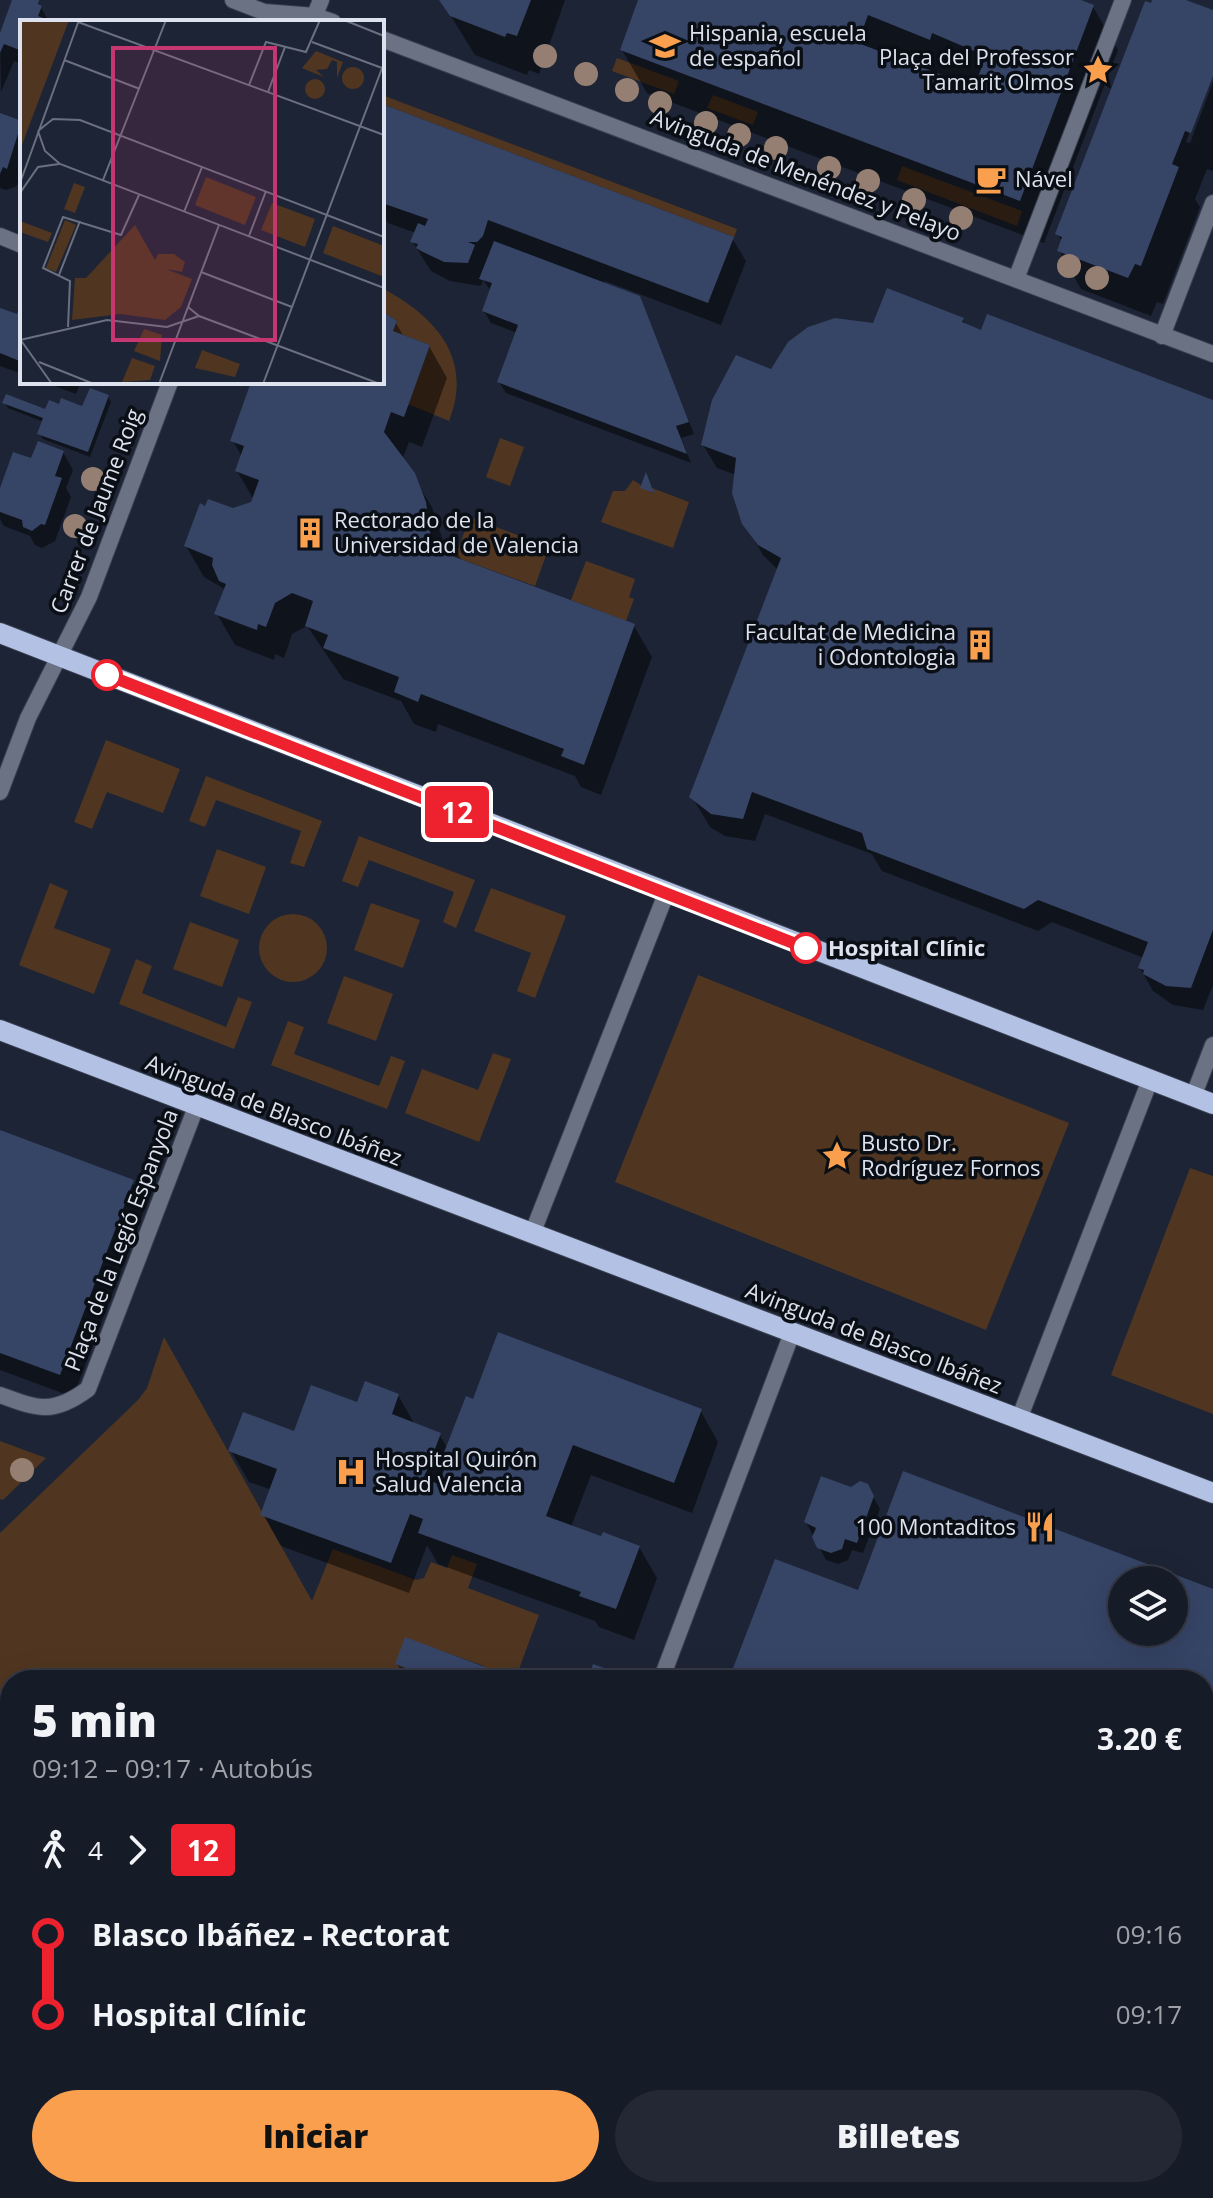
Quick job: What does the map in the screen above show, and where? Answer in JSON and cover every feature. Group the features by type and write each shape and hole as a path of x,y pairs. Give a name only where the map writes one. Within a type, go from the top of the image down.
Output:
{"main road":[{"path":"0,633 1213,1104"},
{"name":"Avinguda de Blasco Ibáñez","path":"0,1030 1213,1493"}],"street":[{"path":"233,0 264,12 316,13"},
{"path":"1016,279 1123,0"},
{"name":"Avinguda de Menéndez y Pelayo","path":"384,40 1213,354"},
{"path":"1162,336 1213,203"},
{"path":"0,236 20,244"},
{"name":"Carrer de Jaume Roig","path":"62,655 89,597 169,384"},
{"path":"0,792 28,718 62,655"},
{"path":"532,1234 666,894"},
{"path":"1193,1097 1213,1045"},
{"name":"Avinguda de Blasco Ibáñez","path":"1019,1419 1150,1080"},
{"name":"Plaça de la Legió Espanyola","path":"0,1395 34,1408 53,1408 72,1402 88,1389 196,1107"},
{"path":"665,1670 792,1333"}],"shaded area":[{"path":"617,58 679,81 674,94 612,71"},
{"path":"713,95 758,112 753,125 707,108"},
{"path":"384,96 737,229 734,237 384,105"},
{"path":"902,166 1022,211 1017,226 897,180"},
{"path":"384,289 418,312 445,341 457,378 449,421 408,404 430,345 393,331 397,321 384,312"},
{"path":"500,438 524,447 510,486 486,477"},
{"path":"633,480 653,493 652,488 689,502 673,548 601,522 613,491 625,491"},
{"path":"470,517 549,547 535,586 455,557"},
{"path":"586,561 635,579 629,597 634,599 626,621 571,600"},
{"path":"106,740 180,769 163,813 107,792 92,829 74,822"},
{"path":"206,776 322,821 304,867 290,863 301,831 216,800 205,827 189,821"},
{"path":"359,836 475,880 456,928 443,922 454,892 369,860 358,887 342,881"},
{"path":"217,849 266,867 249,914 200,896"},
{"path":"50,883 68,891 54,928 111,949 94,994 19,965"},
{"path":"491,888 566,916 535,998 517,991 531,953 474,931"},
{"path":"371,903 420,920 403,968 354,950"},
{"path":"293,914 317,924 327,948 317,972 293,982 269,972 259,948 269,924"},
{"path":"190,922 239,940 222,987 173,969"},
{"path":"136,959 152,966 142,993 226,1027 238,997 252,1002 234,1049 119,1004"},
{"path":"698,975 1069,1123 986,1330 615,1182"},
{"path":"344,976 393,994 376,1041 327,1023"},
{"path":"288,1021 304,1027 294,1054 379,1086 391,1056 405,1061 387,1109 271,1065"},
{"path":"493,1053 511,1059 479,1142 405,1113 422,1069 478,1090"},
{"path":"1190,1168 1213,1176 1213,1414 1111,1375"},
{"path":"164,1337 312,1601 333,1549 416,1580 424,1578 431,1562 447,1568 452,1555 477,1564 468,1588 539,1615 519,1670 483,1670 484,1666 405,1638 429,1670 0,1670 0,1533 147,1388"},
{"path":"0,1441 46,1458 3,1500 0,1499"}],"building":[{"path":"12,0 39,0 38,4 42,6 38,16 48,20 20,20 20,50 4,44 0,53 0,33"},
{"path":"439,0 531,0 517,36 507,33 505,37 450,16"},
{"path":"638,0 1081,0 1094,5 1020,201 620,50","holes":["868,15 930,40 932,33 986,56 974,87 858,43"]},
{"path":"1152,0 1186,0 1213,10 1213,76 1191,133 1185,131 1172,164 1179,167 1141,266 1135,264 1128,278 1057,251 1062,237 1055,234 1145,1 1151,3"},
{"path":"384,105 734,237 708,303 488,220 483,236 477,242 468,242 475,245 468,263 444,262 410,242 418,223 425,226 428,219 384,204"},
{"path":"0,113 20,120 20,127 7,169 3,167 0,174"},
{"path":"494,241 640,296 689,422 676,426 687,454 497,382 518,325 482,311 492,283 479,279"},
{"name":"Facultat de Medicina i Odontologia","path":"887,288 964,318 962,322 981,330 987,314 1213,400 1213,930 1191,988 1166,986 1143,974 1144,970 1138,968 1148,942 1038,900 1024,909 867,849 862,833 752,792 743,819 711,814 689,797 781,558 758,545 742,524 732,493 736,458 701,445 712,400 736,355 771,369 788,342 808,327 835,318 873,323"},
{"path":"20,307 20,361 0,353 0,308 17,314"},
{"name":"Rectorado de la Universidad de Valencia","path":"384,312 397,321 393,331 430,345 404,417 391,412 384,432 415,473 426,502 431,539 458,550 455,557 635,624 584,765 561,756 564,749 421,694 418,702 394,692 399,677 323,648 328,635 305,626 313,601 292,593 275,603 266,627 258,624 257,630 214,614 226,584 219,581 212,565 213,558 184,546 200,503 205,506 208,499 233,508 251,502 259,480 235,471 244,446 230,441 250,384 384,384"},
{"path":"90,388 109,395 88,452 37,434 43,418 2,403 6,394 45,409 49,400 59,404 61,398 82,406"},
{"path":"38,441 64,451 55,476 62,478 45,525 41,524 32,531 23,527 22,520 0,512 0,488 13,452 31,458"},
{"path":"646,472 652,488 655,493 640,488"},
{"path":"0,1130 134,1180 60,1375 0,1353"},
{"name":"Hospital Quirón Salud Valencia","path":"498,1332 702,1409 674,1483 573,1445 546,1516 640,1546 616,1609 579,1596 581,1592 418,1533 423,1519 410,1514 391,1563 260,1515 277,1469 228,1451 243,1412 294,1431 311,1385 357,1402 365,1381 399,1394 392,1414 441,1433 424,1478 438,1484 450,1457 443,1455 466,1396 473,1399"},
{"path":"903,1471 1153,1566 1108,1566 1108,1646 1188,1646 1188,1579 1213,1589 1213,1670 732,1670 775,1559 858,1590"},
{"path":"821,1476 851,1487 860,1481 868,1484 874,1496 857,1543 845,1539 842,1549 831,1553 817,1548 812,1537 816,1528 804,1522"},
{"path":"405,1637 485,1667 484,1670 411,1670 395,1664"},
{"path":"593,1664 610,1670 591,1670"}],"bus line":[{"name":"12","path":"107,675 806,948"}],"place":[{"name":"Hispania, escuela de español","path":"665,46"},
{"name":"Plaça del Professor Tamarit Olmos","path":"1098,70"},
{"name":"Nável","path":"991,179"},
{"name":"Rectorado de la Universidad de Valencia","path":"310,533"},
{"name":"Facultat de Medicina i Odontologia","path":"980,645"},
{"name":"Hospital Clínic","path":"806,948"},
{"name":"Busto Dr. Rodríguez Fornos","path":"837,1156"},
{"name":"Hospital Quirón Salud Valencia","path":"351,1472"},
{"name":"100 Montaditos","path":"1040,1527"}]}
